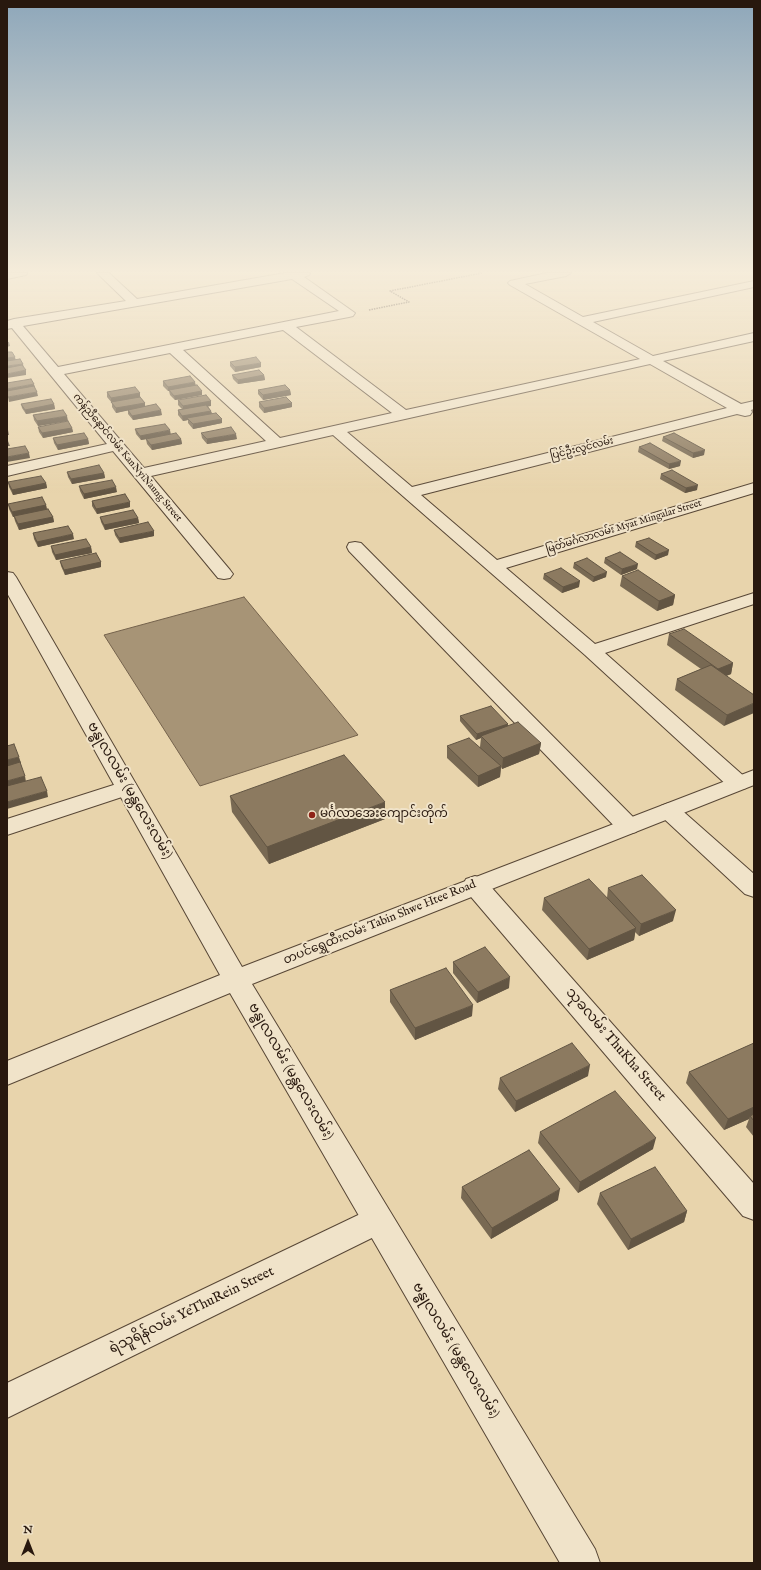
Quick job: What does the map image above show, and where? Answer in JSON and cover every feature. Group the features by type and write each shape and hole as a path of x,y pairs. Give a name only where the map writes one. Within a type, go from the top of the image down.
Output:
{"street":[{"name":"ကန်ညီနောင်လမ်း KanNyiNaung Street","path":"31,346 224,574"},
{"path":"54,372 182,346"},
{"path":"313,346 403,415"},
{"path":"626,346 754,417"},
{"path":"140,474 713,346"},
{"path":"173,348 277,444"},
{"name":"ပြင်ဦးလွင်လမ်း","path":"409,493 754,405"},
{"path":"336,430 592,651 746,780"},
{"path":"7,470 117,446"},
{"name":"မြတ်မင်္ဂလာလမ်း Myat Mingalar Street","path":"494,566 754,488"},
{"path":"355,547 628,826"},
{"name":"ဗန္ဓုလလမ်း (မန္တလေးလမ်း)","path":"7,577 236,980 376,1220 581,1563"},
{"path":"592,651 754,598"},
{"name":"တပင်ရွှေထီးလမ်း Tabin Shwe Htee Road","path":"7,1073 475,885 746,780"},
{"path":"7,827 126,788"},
{"path":"669,811 754,888"},
{"name":"သုခလမ်း ThuKha Street","path":"475,885 754,1206"},
{"name":"ရဲသူရိန်လမ်း YeThuRein Street","path":"7,1401 376,1220"}],"shaded area":[{"path":"244,597 358,735 200,786 104,635"}],"building":[{"path":"7,352 12,352 15,357 7,358"},
{"path":"256,357 261,363 235,367 230,362"},
{"path":"20,359 23,364 7,366 7,361"},
{"path":"22,365 26,370 7,374 7,368"},
{"path":"259,370 264,375 238,380 232,375"},
{"path":"190,376 195,382 168,387 163,381"},
{"path":"31,379 34,384 7,389 7,383"},
{"path":"197,385 202,391 174,396 169,390"},
{"path":"285,385 290,390 263,395 258,390"},
{"path":"34,386 37,392 8,397 7,395 7,391"},
{"path":"135,387 140,393 111,398 107,392"},
{"path":"206,395 211,401 183,406 178,400"},
{"path":"140,397 145,403 116,408 111,402"},
{"path":"286,397 292,403 264,408 259,402"},
{"path":"51,399 54,404 25,410 21,404"},
{"path":"156,404 161,410 132,416 128,410"},
{"path":"206,405 211,411 182,416 178,410"},
{"path":"63,410 67,416 37,421 33,415"},
{"path":"216,413 222,419 193,424 187,418"},
{"path":"68,421 72,428 42,433 38,427"},
{"path":"165,424 170,430 140,436 135,429"},
{"path":"231,427 236,434 207,439 201,433"},
{"path":"84,433 88,439 57,445 53,438"},
{"path":"176,433 181,439 151,445 146,439"},
{"path":"674,433 705,450 693,453 663,437"},
{"path":"650,443 681,461 669,464 639,447"},
{"path":"25,446 29,453 7,457 7,449"},
{"path":"99,465 104,473 71,479 67,472"},
{"path":"672,470 698,485 686,488 661,474"},
{"path":"41,476 46,483 12,490 8,482"},
{"path":"112,480 116,487 84,494 79,486"},
{"path":"125,494 130,502 96,509 92,501"},
{"path":"42,497 46,505 12,512 8,504"},
{"path":"48,509 53,517 18,524 14,516"},
{"path":"133,510 138,518 104,525 100,517"},
{"path":"148,522 154,531 119,538 114,530"},
{"path":"68,526 73,534 37,542 33,533"},
{"path":"649,538 669,550 656,555 636,542"},
{"path":"86,539 91,547 55,555 51,546"},
{"path":"620,552 638,564 622,569 605,558"},
{"path":"96,553 101,562 64,570 60,561"},
{"path":"587,558 607,572 594,577 574,563"},
{"path":"561,568 580,581 563,587 544,574"},
{"path":"638,570 675,595 659,601 622,576"},
{"path":"684,629 733,663 718,669 669,634"},
{"path":"711,665 754,695 754,703 727,715 677,679"},
{"path":"491,706 508,724 477,734 460,716"},
{"path":"518,722 541,743 503,758 481,736"},
{"path":"469,738 501,766 478,776 447,746"},
{"path":"14,744 19,757 7,760 7,746"},
{"path":"344,755 385,802 267,847 230,796"},
{"path":"20,762 25,776 7,781 7,766"},
{"path":"41,777 47,791 7,802 7,786"},
{"path":"642,875 676,910 641,924 608,888"},
{"path":"589,879 636,928 589,949 544,898"},
{"path":"485,947 510,977 478,992 453,962"},
{"path":"446,968 473,1005 415,1028 390,990"},
{"path":"572,1043 590,1065 516,1101 500,1078"},
{"path":"754,1043 754,1107 728,1119 689,1072"},
{"path":"615,1091 656,1138 580,1182 540,1132"},
{"path":"754,1114 754,1121 750,1116"},
{"path":"529,1150 560,1189 492,1228 462,1187"},
{"path":"655,1167 687,1211 631,1239 600,1193"}],"place":[{"name":"မင်္ဂလာအေးကျောင်းတိုက်","path":"312,815"}]}
